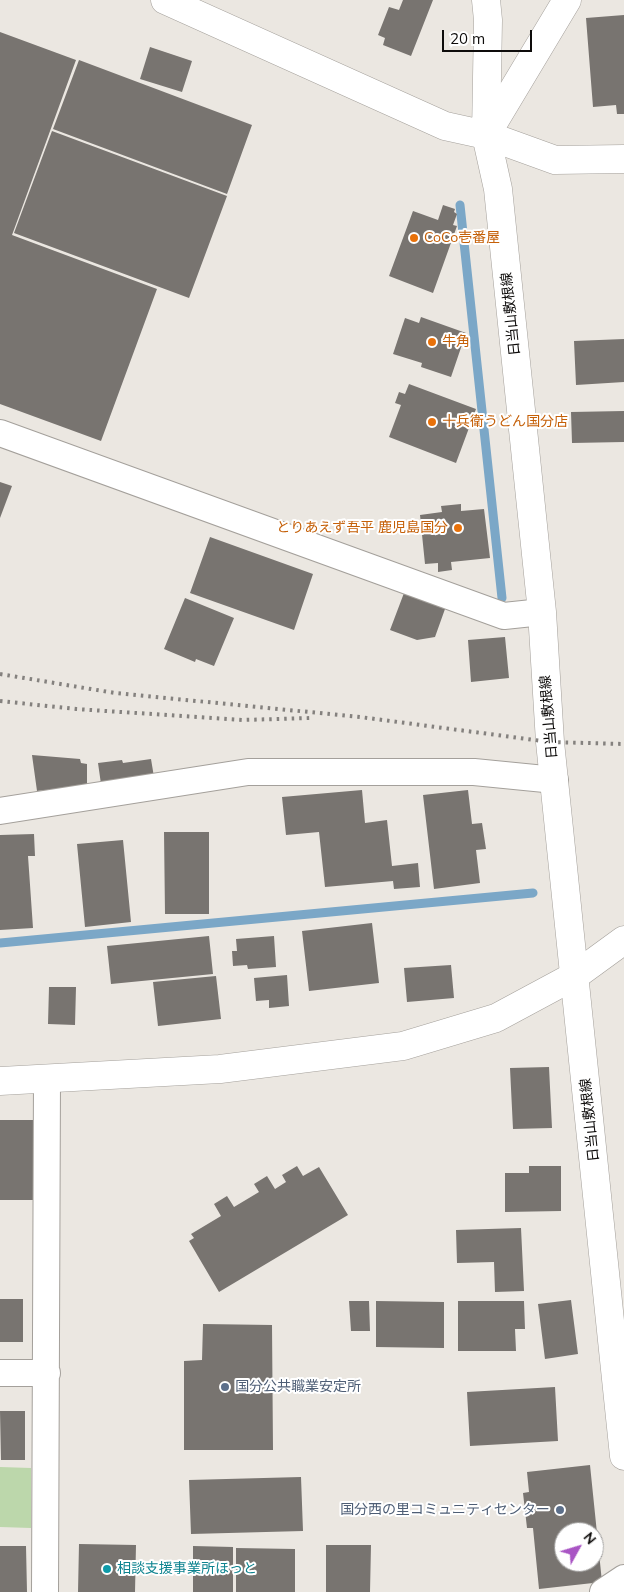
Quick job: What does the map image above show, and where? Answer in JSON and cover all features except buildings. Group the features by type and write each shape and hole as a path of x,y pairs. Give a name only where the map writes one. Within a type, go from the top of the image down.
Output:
{"main road":[{"path":"165,0 445,126 486,135 555,160 624,159"},
{"name":"日当山敷根線","path":"486,0 488,20 486,135 498,189 542,612 555,780 624,1456"},
{"path":"486,135 567,0"},
{"path":"0,1081 220,1069 403,1046 496,1018 576,975 624,940"}],"street":[{"path":"0,433 504,616 542,612"},
{"path":"0,811 248,772 474,772 555,780"},
{"path":"45,1592 47,1079"},
{"path":"0,1373 47,1374"},
{"path":"604,1592 624,1578"}],"green space":[{"path":"0,1467 31,1468 31,1528 0,1527"}],"waterway":[{"path":"460,205 502,598"},
{"path":"0,943 533,893"}],"railway":[{"path":"0,674 115,693 360,717 550,742 624,744"},
{"path":"0,701 76,709 242,720 311,718"}],"place":[{"name":"CoCo壱番屋","path":"414,238"},
{"name":"牛角","path":"432,342"},
{"name":"十兵衛うどん国分店","path":"432,422"},
{"name":"とりあえず吾平 鹿児島国分","path":"458,528"},
{"name":"国分公共職業安定所","path":"225,1387"},
{"name":"国分西の里コミュニティセンター","path":"560,1510"},
{"name":"相談支援事業所ほっと","path":"107,1569"}]}
